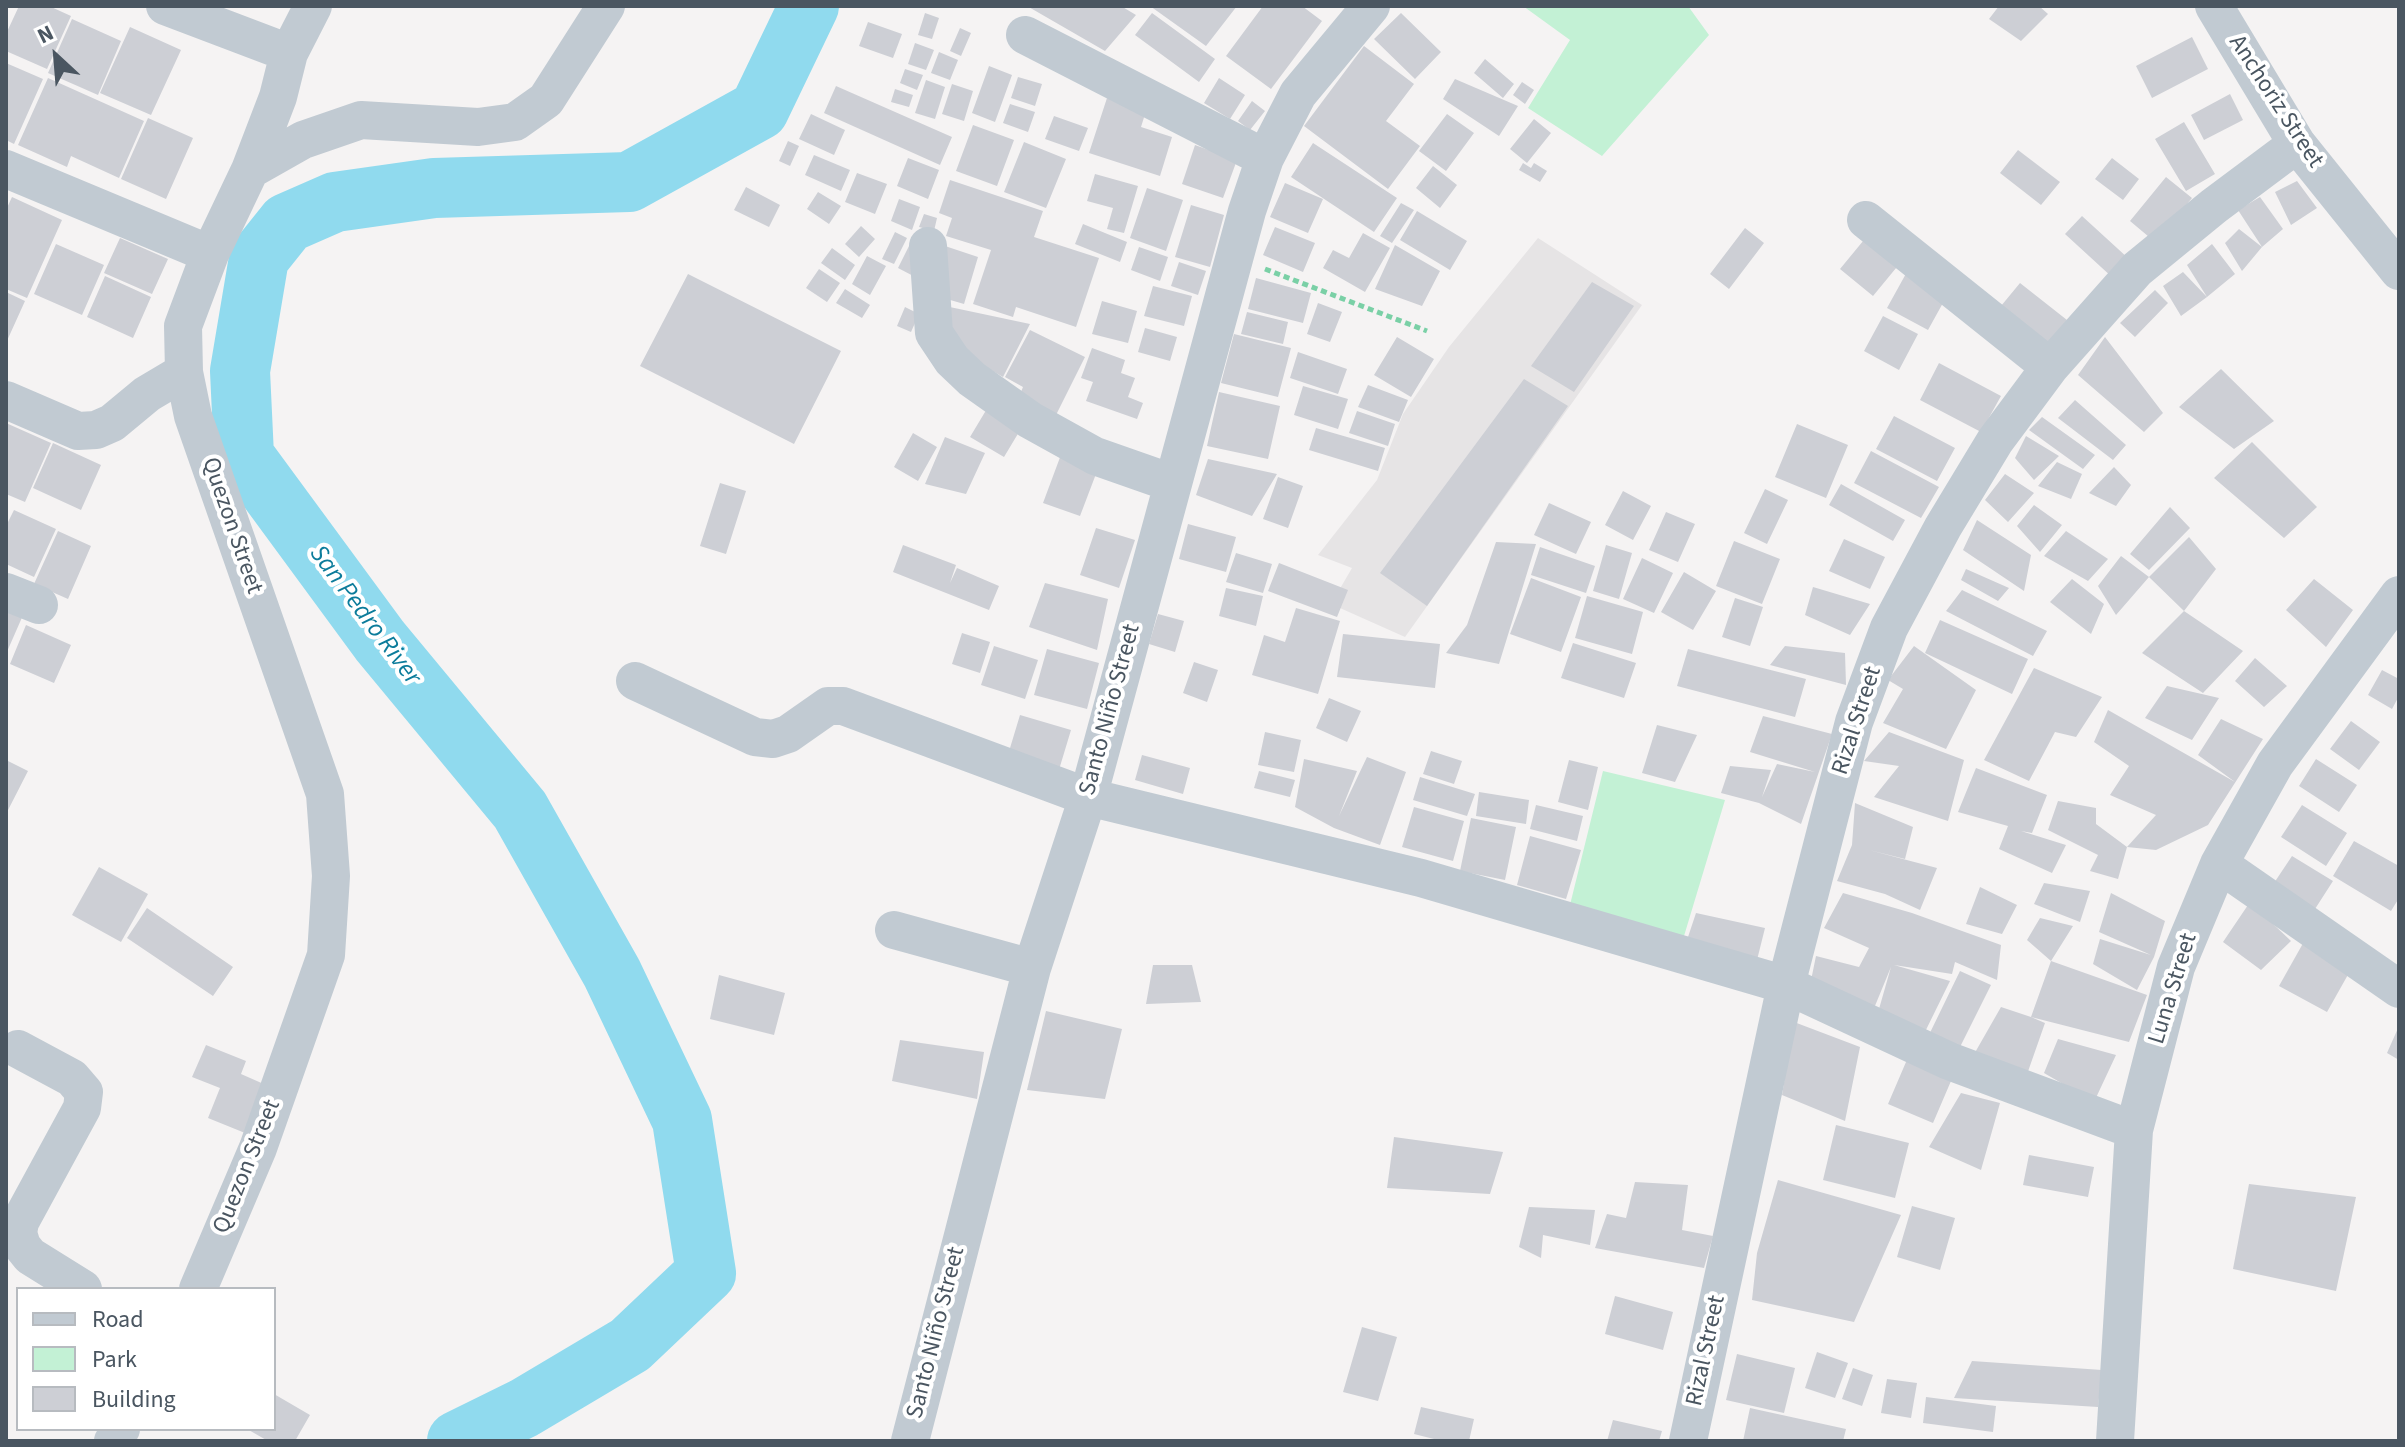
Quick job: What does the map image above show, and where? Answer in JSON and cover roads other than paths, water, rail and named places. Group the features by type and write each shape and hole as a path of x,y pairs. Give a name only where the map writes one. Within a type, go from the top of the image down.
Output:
{"street":[{"path":"165,6 289,53"},
{"name":"Quezon Street","path":"199,1287 258,1148 326,955 331,876 325,794 198,431 184,372 183,326 210,254 250,170 278,97 289,53 313,6"},
{"path":"250,170 303,140 361,120 478,127 515,122 546,100 606,6"},
{"name":"Anchoriz Street","path":"2214,6 2297,144 2399,271"},
{"name":"Santo Niño Street","path":"910,1441 1032,968 1088,797 1234,257 1265,158 1298,94 1355,11"},
{"path":"1025,35 1265,158"},
{"name":"Rizal Street","path":"1688,1441 1786,985 1854,722 1889,628 1943,527 1995,441 2050,367 2137,269 2297,144"},
{"path":"6,169 210,254"},
{"path":"1866,220 2050,367"},
{"path":"928,246 934,333 952,360 972,379 1030,420 1095,456 1172,483"},
{"path":"6,400 78,431 96,430 112,423 131,405 184,372"},
{"name":"Luna Street","path":"2115,1441 2134,1130 2176,967 2219,864 2275,764 2399,595"},
{"path":"635,681 755,737 773,739 788,734 828,706 843,706 1088,797 1421,878 1786,985 1949,1061 2134,1130"},
{"path":"2219,864 2399,989"},
{"path":"894,930 1032,968"},
{"path":"18,1049 72,1078 84,1092 82,1108 20,1222 18,1233 22,1246 30,1256 80,1287"}],"waterway":[{"name":"San Pedro River","path":"457,1441 524,1408 630,1345 706,1273 682,1120 612,973 520,810 380,641 244,456 240,371 259,258 287,223 335,202 434,188 629,182 759,110 809,6"}]}
